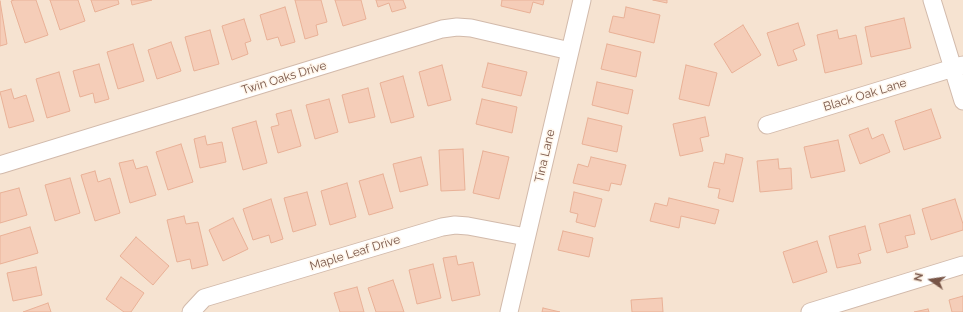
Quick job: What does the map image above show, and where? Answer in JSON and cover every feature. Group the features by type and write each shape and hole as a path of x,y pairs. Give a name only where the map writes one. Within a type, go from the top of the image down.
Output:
{"street":[{"name":"Tina Lane","path":"510,312 526,237 582,0"},
{"path":"932,0 958,67 963,101"},
{"name":"Twin Oaks Drive","path":"0,165 442,29 457,27 471,28 570,50"},
{"name":"Black Oak Lane","path":"767,125 958,67"},
{"name":"Maple Leaf Drive","path":"191,312 204,298 442,227 455,225 468,226 526,237"},
{"path":"810,312 963,265"}],"shaded area":[{"path":"0,0 963,0 963,312 0,312"}],"building":[{"path":"36,0 48,35 25,43 11,1"},
{"path":"50,0 78,0 85,21 60,30"},
{"path":"91,0 118,0 119,4 95,12"},
{"path":"131,0 152,0 132,5"},
{"path":"295,0 321,0 327,22 316,25 318,35 305,39"},
{"path":"335,0 361,0 366,19 343,26"},
{"path":"376,0 403,0 406,8 392,12 389,3 378,7"},
{"path":"502,0 544,0 543,5 533,2 530,13 501,6"},
{"path":"653,0 667,0 667,3"},
{"path":"0,1 7,44 0,46"},
{"path":"285,7 295,42 281,46 278,37 267,40 260,15"},
{"path":"626,7 660,15 654,43 609,32 613,16 624,18"},
{"path":"904,18 911,48 871,57 865,27"},
{"path":"244,19 251,41 245,43 248,54 232,60 222,26"},
{"path":"798,23 805,45 793,50 797,60 778,66 767,33"},
{"path":"743,25 761,55 732,73 714,44"},
{"path":"210,30 219,64 194,71 185,37"},
{"path":"837,30 839,39 856,35 862,64 825,73 817,35"},
{"path":"171,42 181,71 157,79 148,50"},
{"path":"133,44 144,81 118,89 107,52"},
{"path":"607,44 641,52 636,77 601,69"},
{"path":"488,63 527,72 521,96 482,87"},
{"path":"99,64 109,99 95,103 93,93 80,97 73,71"},
{"path":"442,65 451,100 428,106 419,72"},
{"path":"686,65 717,73 709,106 679,99"},
{"path":"59,72 70,111 47,118 36,79"},
{"path":"403,76 414,117 391,123 380,83"},
{"path":"597,82 633,90 628,114 592,105"},
{"path":"368,88 375,117 349,123 342,95"},
{"path":"11,89 14,99 26,95 34,121 9,128 0,92"},
{"path":"329,99 338,132 315,139 306,105"},
{"path":"482,99 517,107 512,133 476,124"},
{"path":"931,109 941,138 904,150 895,121"},
{"path":"291,110 301,146 278,153 271,127 279,125 276,114"},
{"path":"705,117 709,136 700,138 703,151 680,156 673,124"},
{"path":"588,118 622,126 617,152 582,144"},
{"path":"256,121 267,163 243,170 232,128"},
{"path":"868,128 872,139 883,134 890,152 860,164 849,135"},
{"path":"205,136 207,145 222,142 226,162 200,168 194,139"},
{"path":"838,140 845,171 811,178 804,147"},
{"path":"181,144 193,182 168,190 156,152"},
{"path":"463,149 465,190 441,191 439,150"},
{"path":"483,151 509,157 499,199 473,193"},
{"path":"726,154 743,158 733,202 718,198 720,189 708,187 714,162 724,164"},
{"path":"421,157 428,185 400,192 393,164"},
{"path":"591,157 626,165 621,185 611,183 609,191 573,183 578,164 588,167"},
{"path":"778,159 779,169 791,168 792,189 760,192 757,161"},
{"path":"133,160 136,169 147,166 156,195 130,203 119,163"},
{"path":"95,171 98,182 110,178 120,213 95,221 81,175"},
{"path":"383,174 393,208 369,215 359,181"},
{"path":"70,178 80,213 55,221 45,185"},
{"path":"347,183 356,217 330,225 321,191"},
{"path":"19,188 27,215 0,223 0,193"},
{"path":"307,192 316,225 293,232 284,198"},
{"path":"574,192 602,199 595,227 576,222 578,214 570,212"},
{"path":"669,198 719,210 715,224 681,216 679,228 650,221 655,203 667,206"},
{"path":"271,199 283,239 271,243 269,235 253,240 243,209"},
{"path":"955,199 963,224 963,230 931,240 922,209"},
{"path":"910,215 915,234 905,236 908,247 887,253 879,224"},
{"path":"184,216 186,224 198,222 208,265 192,269 190,259 177,262 167,220"},
{"path":"233,218 248,249 223,261 209,230"},
{"path":"865,226 871,250 858,254 861,263 837,268 829,236"},
{"path":"30,227 38,253 0,264 0,236"},
{"path":"563,231 593,238 589,257 558,250"},
{"path":"136,237 169,266 153,285 120,256"},
{"path":"817,241 827,272 793,283 783,252"},
{"path":"456,256 458,265 473,262 480,295 452,301 443,258"},
{"path":"433,264 441,298 417,304 409,270"},
{"path":"36,267 42,295 13,301 7,273"},
{"path":"121,277 144,293 131,312 124,312 106,299"},
{"path":"393,280 404,312 376,312 368,288"},
{"path":"357,287 364,312 340,312 334,293"},
{"path":"963,296 963,312 952,312 949,300"},
{"path":"662,298 663,312 632,312 631,300"},
{"path":"48,303 51,312 23,312"},
{"path":"543,308 560,312 542,312"},
{"path":"928,309 929,312 914,312"}]}
